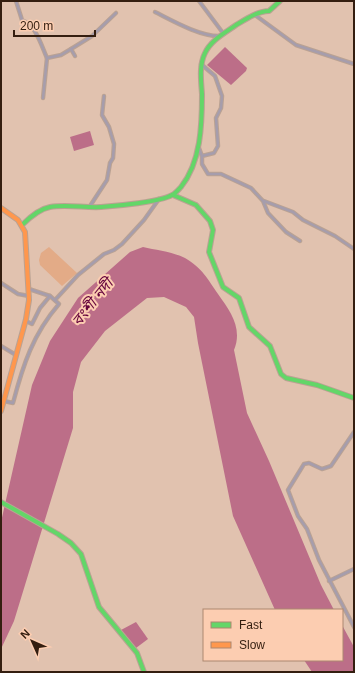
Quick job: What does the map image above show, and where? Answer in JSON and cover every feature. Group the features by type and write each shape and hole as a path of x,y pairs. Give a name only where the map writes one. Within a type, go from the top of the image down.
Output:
{"street":[{"path":"16,1 21,18 33,28 48,58 43,98"},
{"path":"199,1 223,34"},
{"path":"22,225 32,216 49,207 102,206 159,199 173,195 181,187 190,173 198,148 203,93 201,64 205,52 212,42 219,36 255,15 269,11 280,1"},
{"path":"48,58 61,54 92,36 116,12"},
{"path":"155,12 185,26 219,36"},
{"path":"255,15 296,45 354,64"},
{"path":"71,49 75,56"},
{"path":"201,64 215,76 222,96 221,108 216,122 218,146 214,153 202,156"},
{"path":"90,206 107,180 110,163 113,158 114,144 109,127 102,115 104,96"},
{"path":"198,148 202,156 202,164 208,174 216,173 231,178 251,188 263,201 268,213 286,232 300,241"},
{"path":"173,195 196,205 210,221 213,230 209,252 223,287 239,298 249,327 270,346 283,376 317,385 354,398"},
{"path":"55,300 78,274 104,254 114,250 122,244 144,220 159,199"},
{"path":"263,201 293,212 303,220 335,236 354,249"},
{"path":"1,208 8,212 22,225 25,232 29,289 26,321 1,410"},
{"path":"1,283 18,294 29,296"},
{"path":"4,401 12,403 23,365 42,327 59,304 50,296 29,289"},
{"path":"26,321 32,324 40,308 50,296"},
{"path":"1,346 17,355"},
{"path":"354,432 331,466 322,469 309,463 304,464 288,490 298,516 307,529 329,581 354,627"},
{"path":"1,502 58,534 71,543 81,554 99,607 137,653 144,672"},
{"path":"329,581 354,569"}],"shaded area":[{"path":"49,247 77,273 62,286 40,265 39,260 41,253"}],"water":[{"path":"225,47 247,68 246,71 231,85 207,65"},
{"path":"90,131 94,145 74,151 70,137"},
{"name":"বংশী নদী","path":"143,247 164,251 185,258 204,274 231,313 237,334 234,350 247,413 269,461 321,585 333,609 275,609 233,516 194,317 186,307 164,297 147,298 105,331 81,362 73,392 73,428 14,621 1,649 1,522 32,385 50,341 78,298 130,252"},
{"path":"136,622 148,639 136,648 121,630"},
{"path":"343,627 354,647 354,672 312,672 305,661 343,661"}],"traffic: fast":[{"path":"22,225 38,212 50,207 101,207 127,205 158,200 176,193 188,177 193,166 199,143 202,106 201,68 205,53 211,44 223,34 252,16 261,12 269,11 280,1"},
{"path":"173,195 196,205 210,221 213,230 209,252 223,287 239,298 249,327 270,346 281,374 286,378 317,385 354,398"},
{"path":"1,502 58,534 71,543 81,554 99,607 137,653 144,672"}],"traffic: slow":[{"path":"1,208 18,220 25,232 29,300 26,319 1,411"}]}
